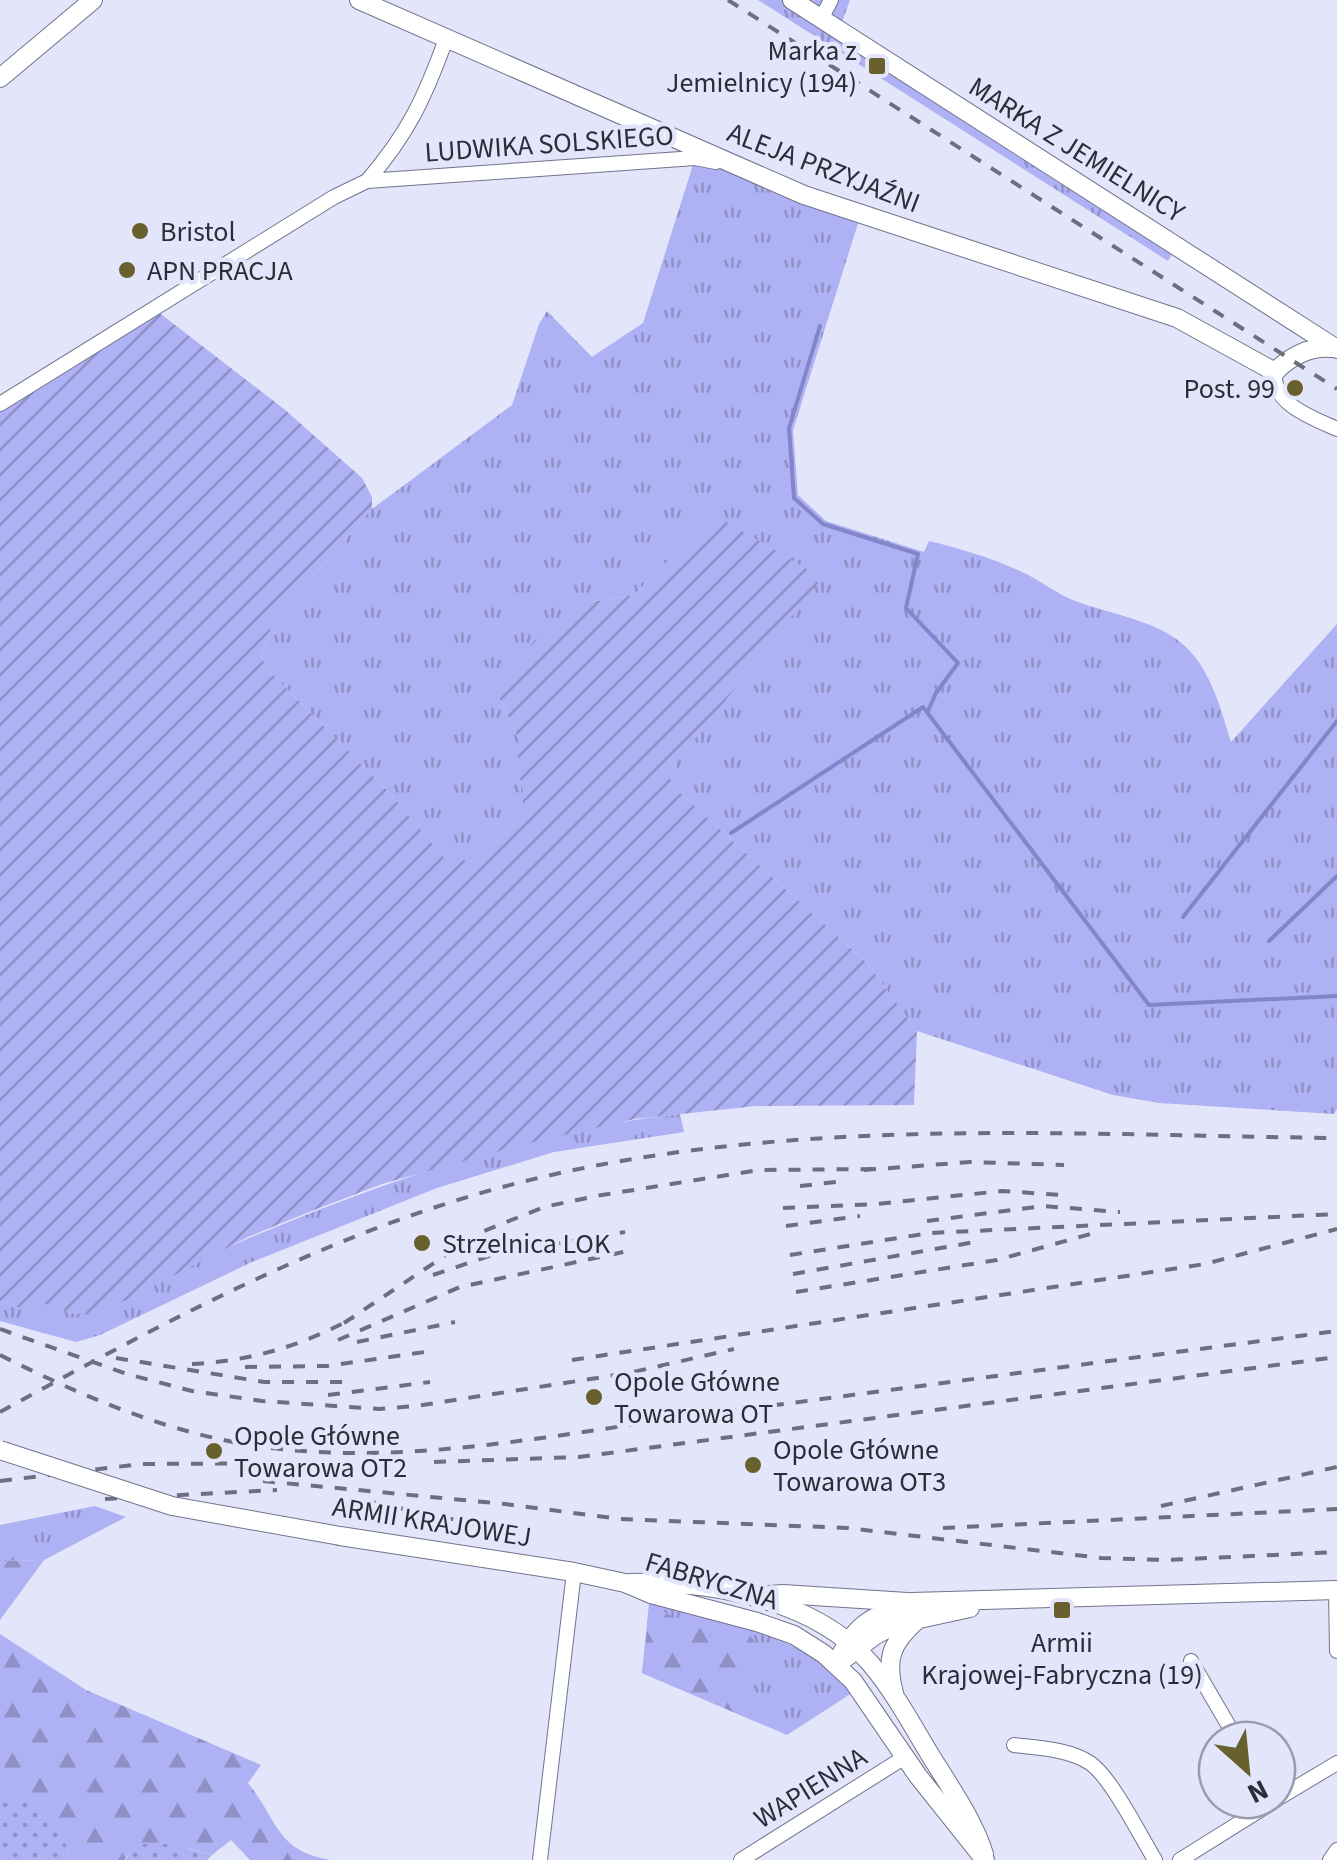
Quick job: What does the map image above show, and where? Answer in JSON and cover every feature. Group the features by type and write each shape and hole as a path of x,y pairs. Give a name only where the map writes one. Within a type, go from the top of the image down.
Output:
{"main road":[{"path":"0,78 93,0"},
{"name":"ALEJA PRZYJAŹNI","path":"359,0 804,196 1152,308 1275,372"},
{"name":"MARKA Z JEMIELNICY","path":"792,0 1334,348"},
{"path":"1275,372 1290,358 1308,350 1334,348"},
{"name":"ARMII KRAJOWEJ","path":"0,1450 172,1506 624,1583"},
{"name":"FABRYCZNA","path":"624,1583 658,1582 750,1596 805,1614 853,1646 896,1698 976,1829 986,1860"},
{"name":"FABRYCZNA","path":"624,1583 778,1628 809,1643 860,1689 905,1757 986,1860"},
{"path":"750,1596 783,1594 915,1611 1000,1602 1336,1590"},
{"path":"836,1664 853,1646 915,1611"},
{"path":"896,1698 888,1672 889,1656 915,1611"}],"street":[{"path":"821,18 832,0"},
{"name":"LUDWIKA SOLSKIEGO","path":"367,181 421,106 446,39"},
{"name":"LUDWIKA SOLSKIEGO","path":"0,404 334,197 367,181 695,158 735,165"},
{"path":"1275,372 1276,387 1282,397 1337,429"},
{"path":"540,1860 574,1572"},
{"path":"1336,1590 1337,1651"},
{"path":"1191,1662 1225,1720"},
{"path":"1014,1745 1058,1750 1091,1763 1155,1860"},
{"name":"WAPIENNA","path":"740,1860 905,1757"},
{"path":"1297,1787 1337,1763"},
{"path":"1180,1860 1243,1820"},
{"path":"1330,1860 1337,1850"}],"green space":[{"path":"758,0 850,0 839,31 1177,246 1168,261"},
{"path":"698,149 861,214 793,430 798,495 826,521 924,552 929,541 977,554 1024,573 1064,596 1163,631 1190,651 1205,672 1231,742 1337,624 1334,1114 1159,1103 1113,1095 917,1031 867,963 677,790 668,777 676,763 705,524 634,595 591,602 499,697 518,738 523,808 510,831 471,861 444,859 387,790 268,670 261,656 274,620 372,509 512,405 547,311 592,357 643,323"},
{"path":"153,308 284,409 362,478 372,497 372,509 274,620 261,656 268,670 387,790 444,858 471,861 510,831 523,808 518,738 499,697 533,642 591,602 634,595 705,523 721,519 807,569 818,583 669,777 677,790 867,963 917,1031 914,1105 756,1106 635,1119 524,1144 382,1184 248,1237 97,1315 76,1314 41,1303 35,1311 25,1302 20,1308 0,1301 0,404"},
{"path":"680,1114 684,1132 554,1152 437,1188 252,1262 100,1335 76,1342 0,1321 0,1301 20,1308 25,1302 41,1303 76,1314 296,1219 446,1165 601,1126"},
{"path":"95,1506 126,1517 44,1560 0,1561 0,1525"},
{"path":"44,1560 0,1620 0,1561"},
{"path":"649,1603 732,1623 785,1642 832,1672 852,1693 787,1735 642,1673"},
{"path":"649,1612 665,1612 677,1620 700,1623 710,1636 727,1644 738,1635 749,1634 763,1665 733,1668 721,1681 721,1694 726,1700 761,1711 762,1720 759,1723 642,1673"},
{"path":"0,1634 86,1690 261,1765 248,1783 280,1832 299,1849 330,1860 250,1860 231,1840 212,1855 138,1844 124,1860 72,1860 61,1832 48,1815 30,1805 0,1798"},
{"path":"0,1798 41,1808 61,1833 72,1860 0,1860"},
{"path":"137,1844 168,1844 212,1855 207,1860 125,1860"}],"waterway":[{"path":"820,326 789,428 794,498 823,524 918,554 906,608 958,663 928,711"},
{"path":"731,833 923,707 1149,1005 1337,996"},
{"path":"1183,917 1337,721"},
{"path":"1269,941 1337,876"}],"railway":[{"path":"728,0 1337,389"},
{"path":"0,1412 180,1316 303,1258 430,1209 598,1165 703,1149 913,1134 1337,1138"},
{"path":"864,1170 970,1162 1064,1165"},
{"path":"344,1323 479,1233 544,1207 759,1170 877,1169"},
{"path":"800,1186 844,1181"},
{"path":"783,1208 877,1204 1002,1191 1061,1195"},
{"path":"927,1221 1043,1206 1120,1212"},
{"path":"790,1255 930,1233 1337,1214"},
{"path":"786,1226 860,1216"},
{"path":"572,1360 1205,1264 1337,1229"},
{"path":"433,1275 492,1255 625,1232"},
{"path":"796,1292 997,1260 1094,1233"},
{"path":"793,1274 975,1242"},
{"path":"338,1340 460,1287 628,1251"},
{"path":"192,1364 275,1350 353,1318"},
{"path":"357,1342 455,1322"},
{"path":"0,1329 127,1374 192,1391 262,1401 379,1409 629,1373 734,1349"},
{"path":"0,1355 65,1386 165,1425 271,1448 376,1453 535,1439 1337,1331"},
{"path":"245,1367 327,1366 425,1352"},
{"path":"434,1462 579,1457 1337,1357"},
{"path":"116,1358 264,1382 344,1382"},
{"path":"328,1395 430,1382"},
{"path":"0,1481 141,1464 309,1463"},
{"path":"1161,1506 1337,1467"},
{"path":"263,1481 620,1519 848,1528 1101,1558 1167,1560 1337,1552"},
{"path":"105,1499 277,1490"},
{"path":"371,1502 475,1524"},
{"path":"943,1528 1337,1509"}],"place":[{"name":"Marka z Jemielnicy (194)","path":"877,66"},
{"name":"Bristol","path":"140,231"},
{"name":"APN PRACJA","path":"127,270"},
{"name":"Post. 99","path":"1295,388"},
{"name":"Strzelnica LOK","path":"422,1243"},
{"name":"Opole Główne Towarowa OT","path":"594,1397"},
{"name":"Opole Główne Towarowa OT2","path":"214,1451"},
{"name":"Opole Główne Towarowa OT3","path":"753,1465"},
{"name":"Armii Krajowej-Fabryczna (19)","path":"1062,1610"}]}
